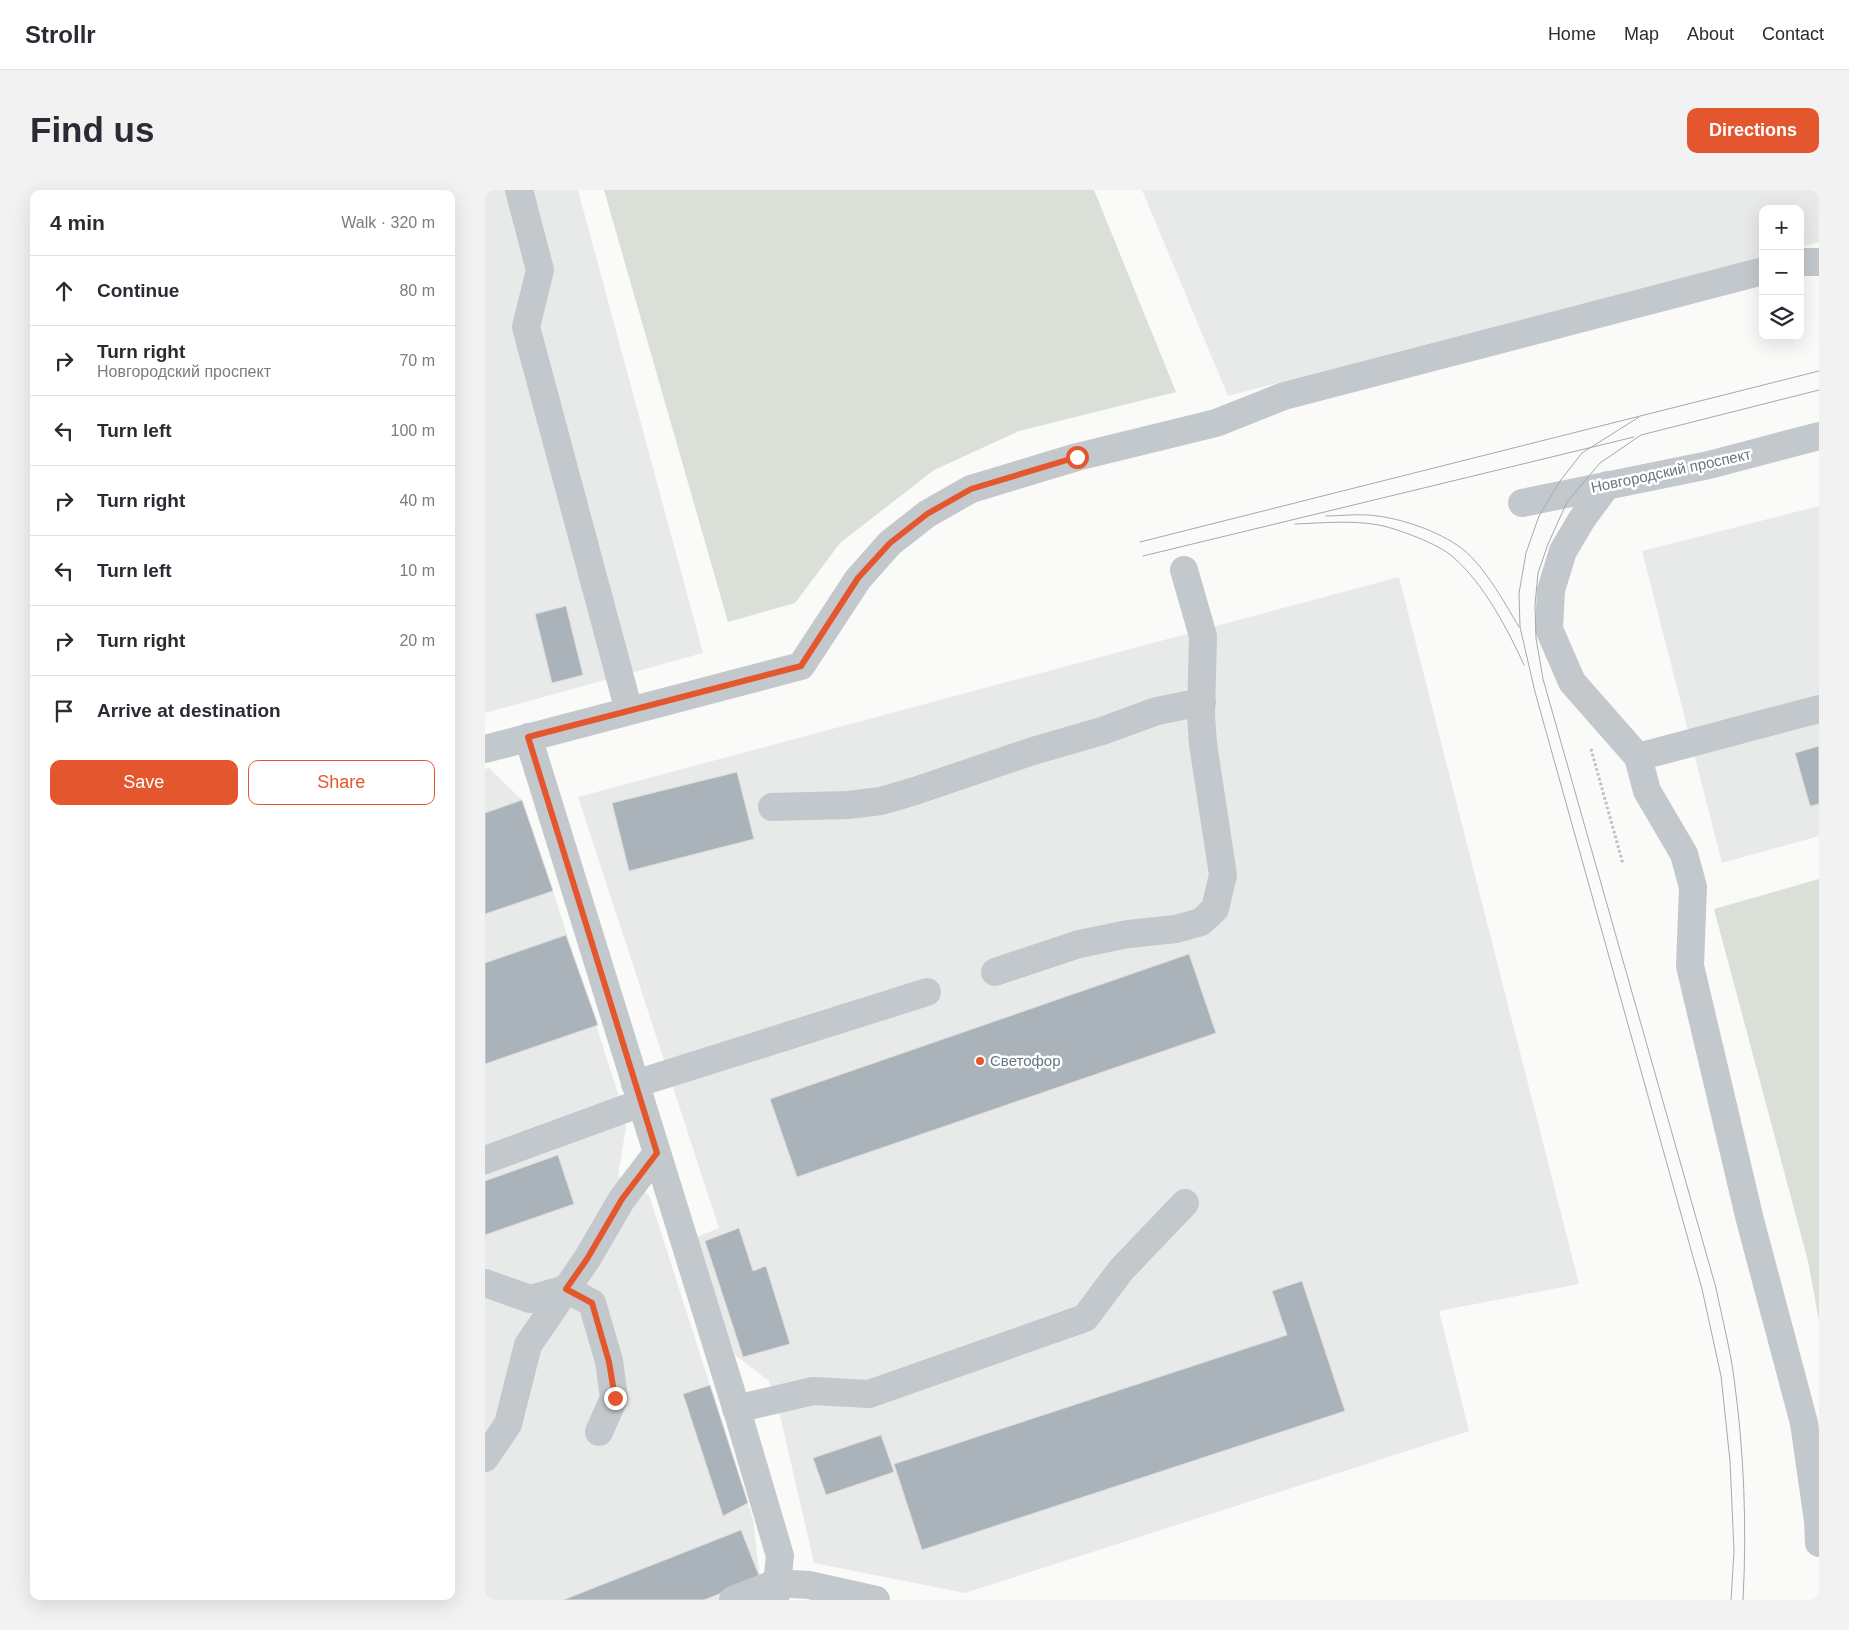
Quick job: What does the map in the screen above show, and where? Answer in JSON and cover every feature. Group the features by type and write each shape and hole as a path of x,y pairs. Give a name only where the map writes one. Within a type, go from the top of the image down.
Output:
{"street":[{"path":"519,190 540,270 526,326 629,711"},
{"path":"1804,262 1819,262"},
{"path":"485,749 801,666 858,578 890,543 927,514 971,489 1077,457 1216,423 1283,396 1759,272"},
{"name":"Новгородский проспект","path":"1522,503 1709,465 1819,436"},
{"path":"1607,485 1582,519 1563,551 1551,590 1549,629 1572,682 1638,757 1647,791 1684,854 1693,887 1690,966 1750,1220 1804,1423 1818,1521 1819,1543"},
{"path":"995,972 1079,944 1128,934 1176,929 1201,922 1215,909 1223,874 1203,744 1201,715 1203,636 1185,570"},
{"path":"772,807 848,806 881,801 1033,751 1102,731 1157,711 1202,702"},
{"path":"1638,757 1819,710"},
{"path":"528,737 780,1556 775,1591"},
{"path":"485,1160 638,1093 927,992"},
{"path":"485,1458 508,1424 527,1345 587,1259 622,1199 657,1153"},
{"path":"736,1409 813,1391 869,1394 1085,1318 1121,1270 1185,1203"},
{"path":"485,1283 530,1299 566,1289 592,1303 609,1362 615,1398 599,1432"},
{"path":"733,1600 809,1585 875,1600"}],"path":[{"path":"1591,749 1623,864"}],"shaded area":[{"path":"485,190 578,190 703,653 485,713"},
{"path":"604,190 1094,190 1176,392 1019,431 934,470 840,543 795,603 728,622"},
{"path":"1142,190 1819,190 1819,242 1804,246 1804,205 1759,205 1759,258 1228,396"},
{"path":"1819,506 1819,836 1722,863 1642,551"},
{"path":"1399,577 1579,1284 1439,1311 1469,1431 965,1593 814,1563 781,1420 769,1381 735,1355 697,1237 719,1228 578,797"},
{"path":"489,768 522,800 553,891 623,1109 626,1127 618,1176 649,1195 753,1519 760,1578 759,1600 485,1600 485,769"},
{"path":"1819,879 1819,1321 1808,1261 1714,909"}],"building":[{"path":"566,606 583,675 552,683 535,614"},
{"path":"1819,746 1819,804 1810,806 1795,753"},
{"path":"737,772 754,839 629,871 612,803"},
{"path":"522,800 553,891 485,914 485,813"},
{"path":"566,935 598,1025 485,1064 485,963"},
{"path":"1189,954 1216,1033 797,1177 770,1099"},
{"path":"558,1155 574,1204 485,1235 485,1181"},
{"path":"739,1228 753,1271 766,1266 790,1344 743,1357 705,1241"},
{"path":"1302,1281 1345,1411 922,1550 894,1464 1287,1335 1272,1291"},
{"path":"710,1385 748,1503 723,1516 683,1394"},
{"path":"881,1435 894,1472 826,1495 813,1458"},
{"path":"741,1530 760,1578 704,1600 563,1600"}],"tram line":[{"path":"1140,542 1819,371"},
{"path":"1743,1600 1745,1516 1742,1461 1737,1405 1728,1344 1716,1288 1543,679 1536,638 1535,605 1538,573 1548,544 1567,502 1600,463 1641,435 1819,390"},
{"path":"1639,417 1582,453 1560,481 1539,516 1526,553 1519,593 1520,627 1535,692 1702,1289 1721,1376 1730,1461 1734,1551 1731,1600"},
{"path":"1143,556 1634,437"},
{"path":"1326,516 1363,515 1391,518 1426,529 1447,539 1466,552 1484,571 1519,627"},
{"path":"1295,524 1369,523 1397,530 1447,552 1464,568 1485,593 1510,636 1524,665"}],"place":[{"name":"Светофор","path":"980,1061"}],"route":[{"path":"615,1398 609,1362 592,1303 566,1289 587,1259 622,1199 657,1153 528,737 801,666 858,578 890,543 927,514 971,489 1077,457"}]}
